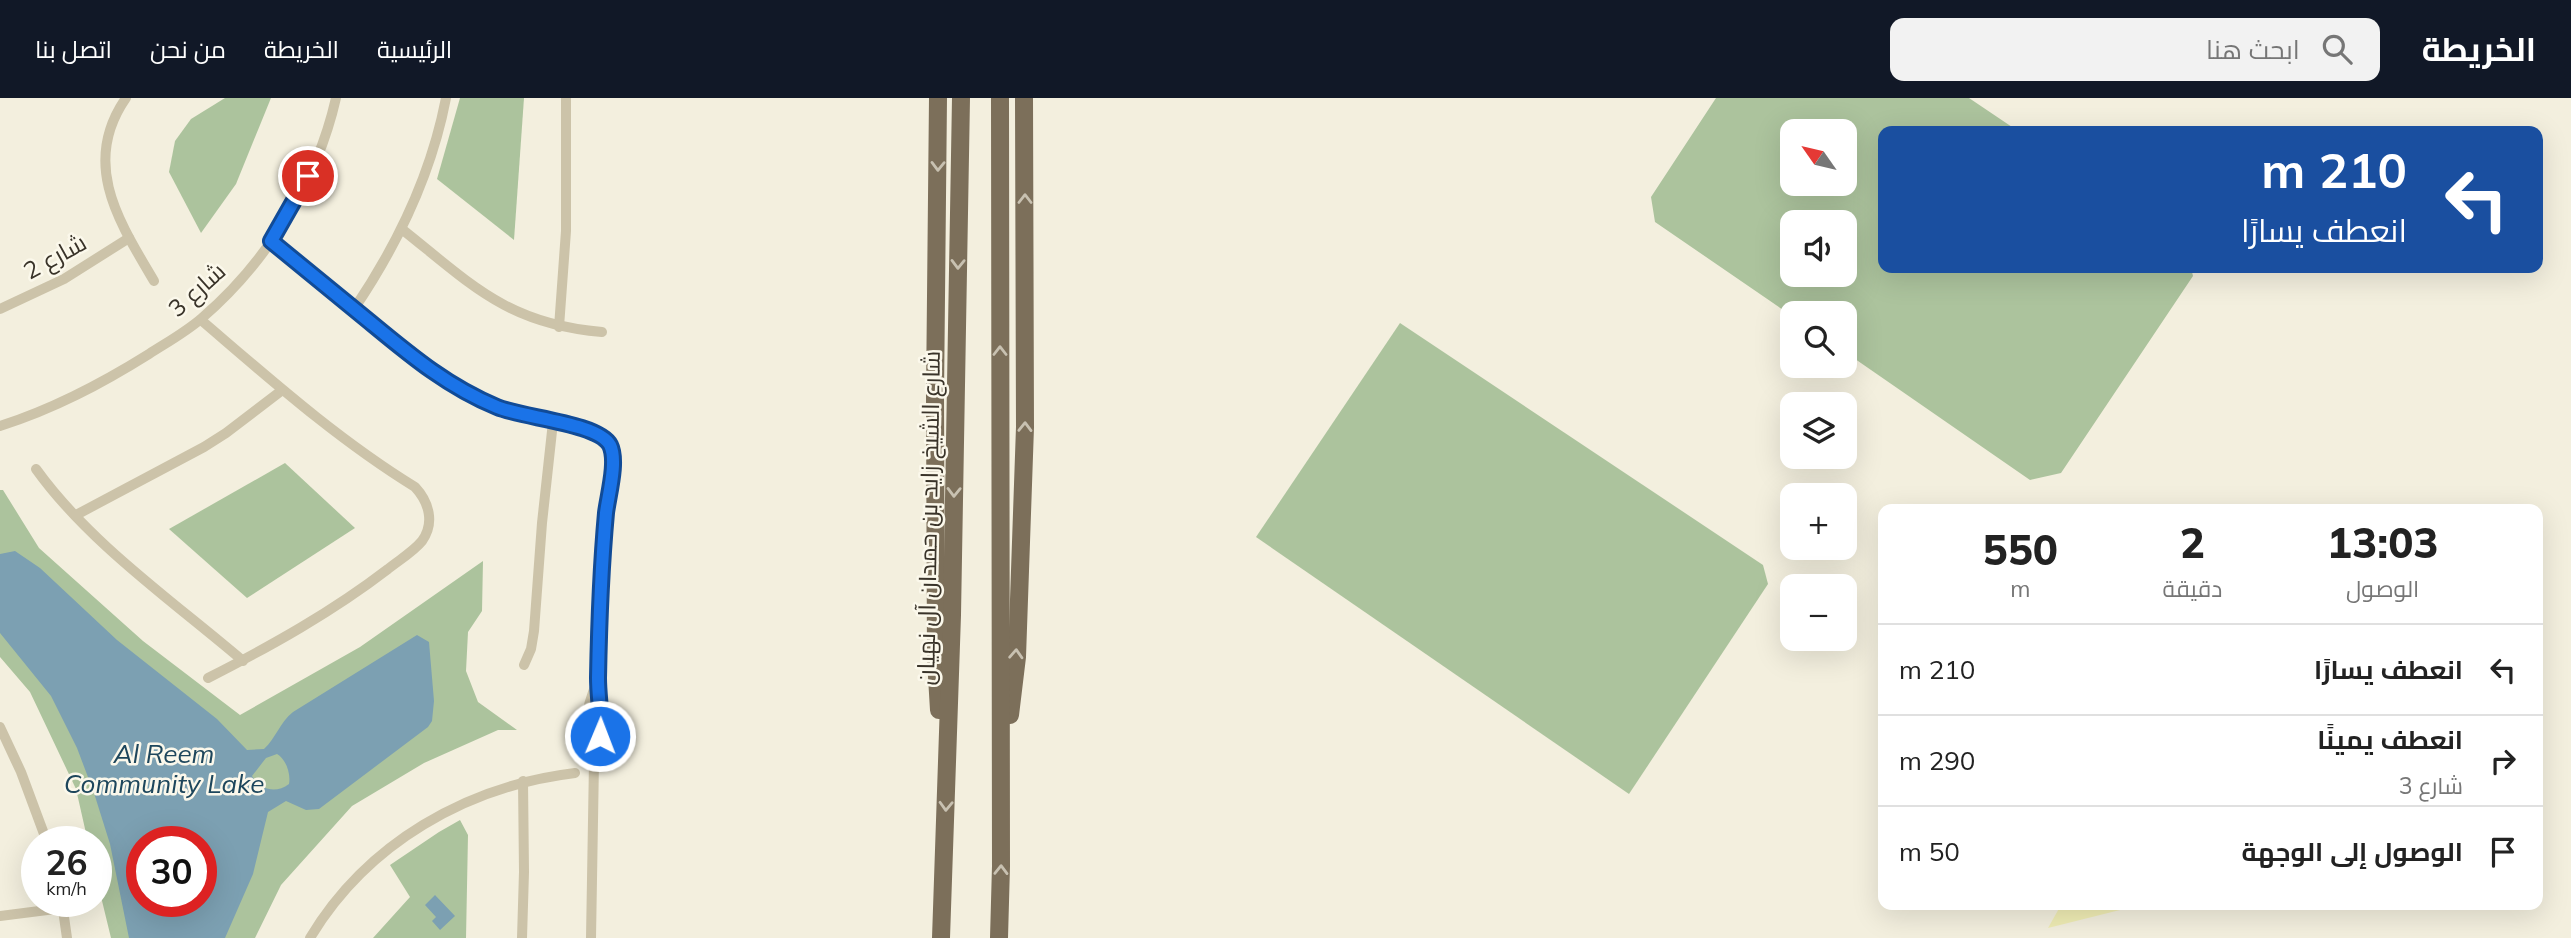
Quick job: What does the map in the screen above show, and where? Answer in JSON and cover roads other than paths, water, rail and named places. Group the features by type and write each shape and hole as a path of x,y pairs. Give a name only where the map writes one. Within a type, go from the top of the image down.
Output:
{"main road":[{"path":"939,98 935,382 936,660 941,726 947,758"},
{"name":"شارع الشيخ زايد بن حمدان آل نهيان","path":"942,938 961,98"},
{"path":"999,938 1002,770 1000,98"},
{"path":"1002,770 1016,665 1025,427 1024,98"}],"street":[{"path":"125,98 109,133 105,163 108,192 129,238 154,281"},
{"name":"شارع 3","path":"0,426 91,390 201,320 240,281 271,241 308,176 336,98"},
{"path":"354,309 402,230 428,167 446,98"},
{"path":"559,327 566,231 566,98"},
{"path":"402,230 502,306 520,315 559,327 601,332"},
{"name":"شارع 2","path":"0,309 64,279 129,238"},
{"path":"271,241 419,362 454,386 500,408 596,432 606,440 613,455 604,541 598,681 586,721 594,762 591,938"},
{"path":"201,320 281,391 344,440 415,487 427,503 429,523 422,541 372,581 298,630 208,678"},
{"path":"76,515 204,447 281,391"},
{"path":"524,666 534,631 541,523 553,422"},
{"path":"36,469 58,497 123,560 243,660"},
{"path":"0,727 21,772 41,826"},
{"path":"310,938 350,886 376,860 397,843 457,805 523,781 575,773"},
{"path":"522,938 523,781"},
{"path":"0,916 21,912"},
{"path":"64,917 67,938"}],"water":[{"name":"Al Reem Community Lake","path":"15,551 40,568 117,640 217,719 247,750 264,749 293,712 417,635 429,642 434,701 432,721 428,727 319,809 306,810 286,801 268,812 253,874 225,938 129,938 112,854 112,826 104,826 77,748 51,696 0,633 0,554","holes":["277,754 283,759 289,784 274,790 255,781 252,776 266,758"]},
{"path":"435,895 455,916 440,930 432,921 436,917 425,905"}]}
